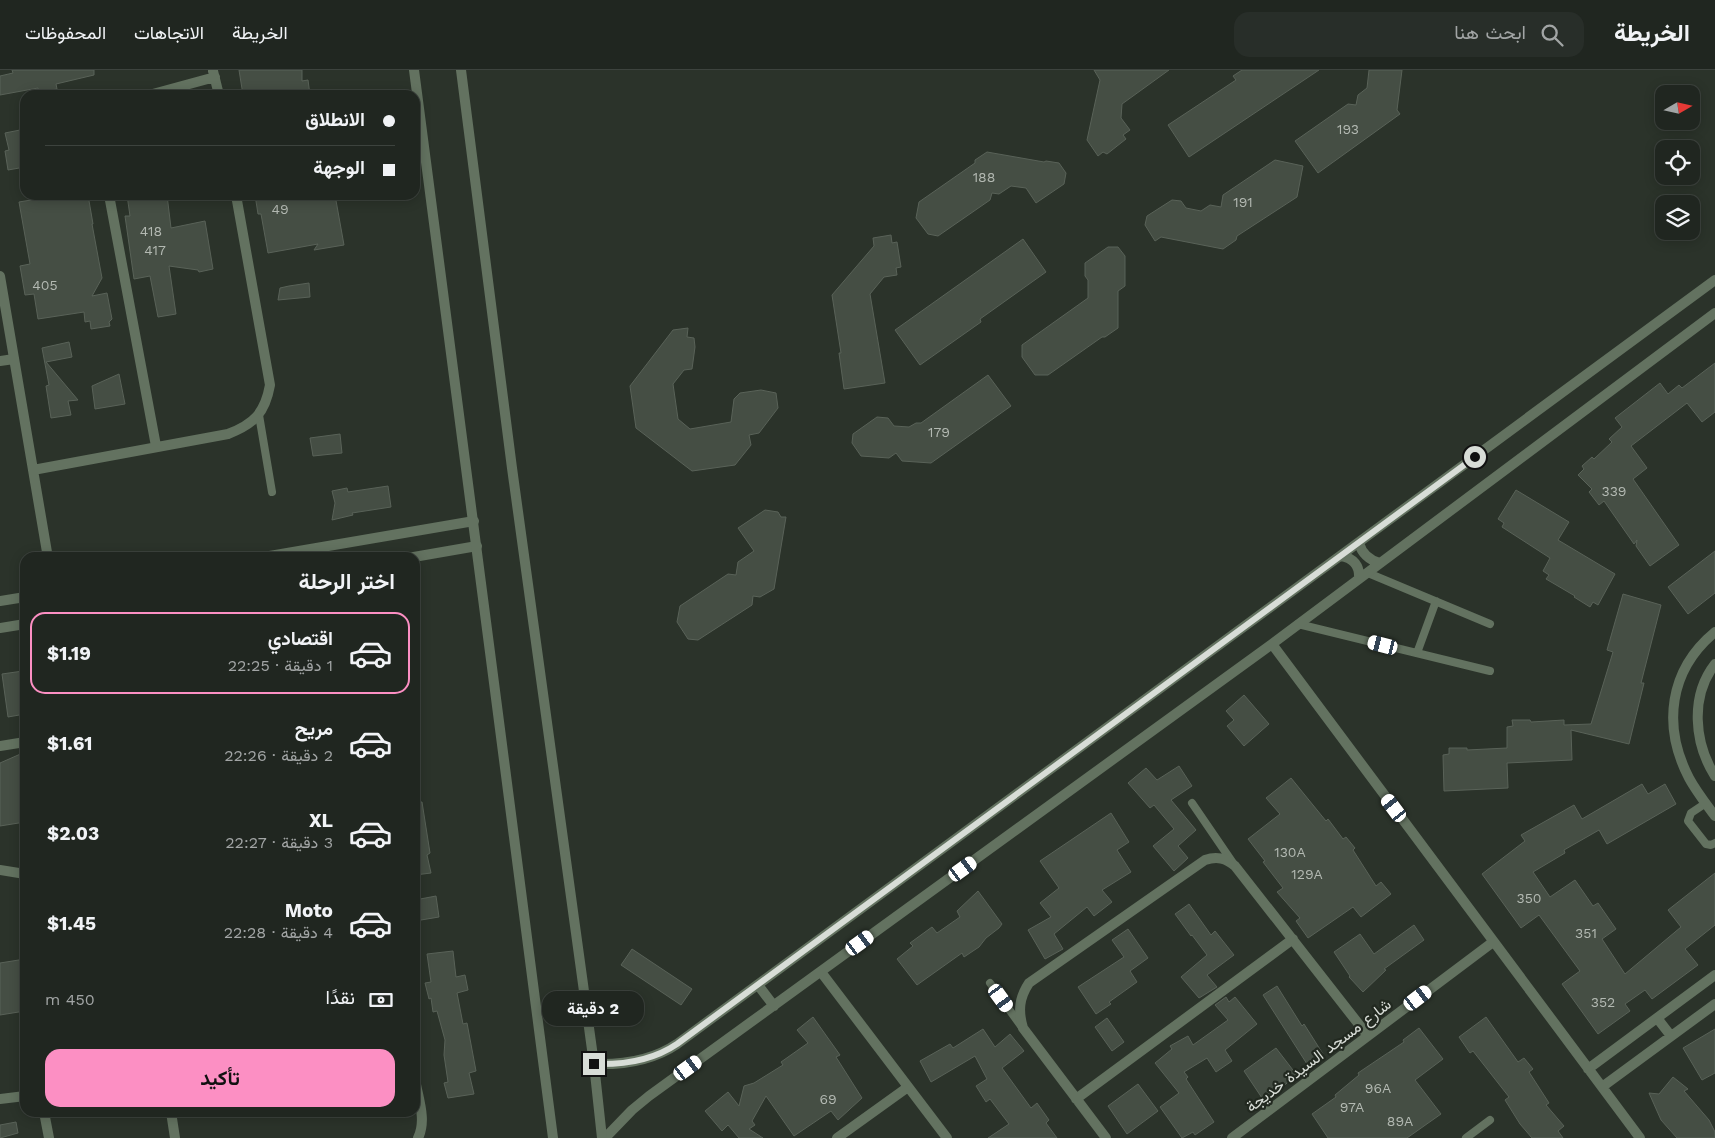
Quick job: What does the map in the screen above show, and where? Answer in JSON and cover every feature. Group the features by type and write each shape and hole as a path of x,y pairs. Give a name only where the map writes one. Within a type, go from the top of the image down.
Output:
{"street":[{"path":"414,70 417,90"},
{"path":"461,70 512,468 604,1138"},
{"path":"164,90 214,73 218,90"},
{"path":"420,115 553,1138"},
{"path":"110,200 156,446"},
{"path":"34,470 228,434 245,428 259,415 268,398 270,385 237,200"},
{"path":"0,276 47,552"},
{"path":"594,1064 634,1062 666,1052 1715,280"},
{"path":"604,1138 649,1096 1272,644 1715,313"},
{"path":"0,361 14,359"},
{"path":"294,552 474,522"},
{"path":"1359,542 1364,554 1369,559 1380,563"},
{"path":"420,556 477,546"},
{"path":"1341,556 1352,560 1356,564 1359,569 1359,580"},
{"path":"0,601 20,597"},
{"path":"0,628 20,625"},
{"path":"1715,632 1693,654 1683,671 1676,690 1673,710 1675,736 1682,763 1690,779 1715,816"},
{"path":"1272,644 1640,1138"},
{"path":"1715,664 1701,693 1698,719 1701,745 1715,776"},
{"path":"0,746 20,743"},
{"path":"1106,1138 1023,1028 1019,1012 1020,1003 1029,983 1205,860 1219,858 1235,866 1368,1036"},
{"path":"0,870 20,873"},
{"path":"1076,1099 1293,939"},
{"name":"شارع مسجد السيدة خديجة","path":"1232,1138 1493,942"},
{"path":"821,972 947,1138"},
{"path":"1588,1069 1715,975"},
{"path":"758,985 774,1006"},
{"path":"1602,1087 1715,1004"},
{"path":"1657,1018 1671,1036"},
{"path":"837,1138 908,1087"},
{"path":"0,1099 20,1097"},
{"path":"418,1138 421,1132 422,1121 420,1109"},
{"path":"45,1117 49,1138"},
{"path":"172,1117 175,1138"}],"lane":[{"path":"259,415 272,492"},
{"path":"1368,573 1490,624"},
{"path":"1417,653 1436,601"},
{"path":"1298,624 1490,671"},
{"path":"1192,803 1235,866"},
{"path":"1706,803 1691,813 1688,821 1706,844 1711,845 1715,843"},
{"path":"990,983 1023,1028"},
{"path":"1466,1138 1490,1120"}],"building":[{"path":"12,70 94,70 94,75 56,84 57,89 38,90 38,88 0,95 0,76 13,73"},
{"path":"239,70 302,70 302,81 308,80 309,90 242,90"},
{"path":"1094,70 1169,70 1122,104 1121,118 1130,130 1123,135 1126,139 1107,154 1103,152 1098,156 1087,140 1100,80"},
{"path":"1242,70 1319,70 1189,157 1168,125 1236,80 1233,76"},
{"path":"1369,70 1402,70 1397,110 1400,114 1318,173 1295,141 1348,104 1356,105 1358,95 1367,88"},
{"path":"20,130 20,168 8,170 5,151 9,150 5,133"},
{"path":"987,152 1059,163 1066,173 1064,184 1036,203 1026,188 1011,186 999,194 992,193 990,200 938,236 928,234 916,218 919,202 975,163 975,160"},
{"path":"1275,160 1303,166 1297,197 1237,236 1236,240 1223,249 1161,237 1155,241 1145,225 1147,216 1172,200 1181,201 1186,208 1201,211 1210,205 1221,207 1223,195"},
{"path":"31,200 89,200 102,278 92,296 107,293 112,319 109,322 110,326 91,329 90,321 85,322 84,312 38,319 34,294 25,295 20,266 30,264 19,202"},
{"path":"128,200 168,200 171,228 205,221 213,269 199,272 198,270 169,266 176,314 158,317 150,276 134,279 125,216 130,216"},
{"path":"256,200 336,200 344,245 314,250 318,244 268,253 261,214 258,214"},
{"path":"891,235 892,243 897,242 901,267 896,268 897,275 884,277 870,294 885,383 844,389 839,353 841,353 832,295 874,246 873,238"},
{"path":"1023,239 1046,272 980,319 981,322 920,365 895,330"},
{"path":"1108,247 1118,247 1125,256 1125,286 1118,291 1118,328 1048,375 1035,375 1022,357 1022,345 1088,298 1088,280 1085,276 1085,263"},
{"path":"309,283 310,297 278,300 280,288"},
{"path":"688,328 687,337 694,338 695,347 692,369 684,370 673,384 678,419 690,429 731,422 734,399 740,393 761,390 776,393 778,408 759,433 749,435 751,445 735,465 692,471 636,428 630,386 673,330"},
{"path":"69,342 72,357 46,362 78,400 68,401 71,415 51,418 46,386 49,385 42,348"},
{"path":"1715,363 1715,412 1702,422 1687,403 1631,446 1647,468 1633,479 1679,545 1650,566 1636,546 1637,540 1634,544 1604,501 1599,505 1589,492 1592,489 1578,475 1584,469 1582,466 1592,457 1594,459 1612,442 1609,439 1622,427 1615,418 1660,383 1668,394 1679,385 1682,388"},
{"path":"119,374 125,404 95,409 92,386"},
{"path":"988,375 1011,406 931,463 902,461 896,453 889,458 861,456 852,443 853,434 877,417 888,418 894,426 909,427 916,423 921,423"},
{"path":"340,434 342,453 313,456 310,438"},
{"path":"388,486 391,507 352,513 353,515 332,520 335,503 332,491 347,488 348,492"},
{"path":"1516,490 1569,522 1558,540 1615,574 1598,605 1593,602 1590,607 1546,579 1549,575 1543,571 1550,558 1502,527 1504,523 1498,519"},
{"path":"765,510 778,512 781,517 786,517 774,589 760,597 753,596 752,605 698,640 688,639 677,622 680,606 728,574 736,575 738,562 754,551 738,528"},
{"path":"1715,551 1715,593 1688,614 1668,587"},
{"path":"1623,594 1661,605 1641,683 1644,683 1629,744 1571,730 1572,760 1507,763 1508,788 1444,791 1443,755 1449,754 1449,748 1467,748 1467,750 1507,748 1507,727 1513,726 1512,720 1530,720 1531,722 1564,720 1564,725 1591,724 1613,652 1607,650"},
{"path":"20,671 20,715 8,717 2,674"},
{"path":"1244,695 1269,724 1244,746 1227,726 1234,720 1226,711"},
{"path":"20,754 20,823 0,826 0,763"},
{"path":"1179,766 1192,786 1171,800 1196,830 1178,846 1188,858 1174,871 1153,846 1174,829 1154,805 1150,808 1128,783 1146,768 1157,780"},
{"path":"1291,778 1326,821 1328,819 1343,839 1346,837 1355,848 1353,850 1376,886 1381,882 1391,894 1361,917 1353,907 1308,938 1296,921 1300,918 1277,892 1283,888 1248,839 1280,814 1266,798"},
{"path":"1642,784 1648,794 1665,784 1676,804 1607,844 1599,830 1564,850 1565,853 1533,872 1550,897 1575,880 1593,906 1598,903 1616,929 1602,939 1625,974 1681,927 1668,910 1715,873 1715,925 1685,949 1698,965 1652,999 1645,990 1625,1004 1630,1011 1598,1034 1562,984 1580,971 1539,915 1521,928 1482,874 1525,841 1521,835 1574,805 1582,819"},
{"path":"420,802 422,802 430,853 427,855 431,873 420,874"},
{"path":"1111,813 1129,842 1117,850 1131,872 1102,890 1112,902 1094,916 1087,907 1054,934 1063,949 1045,959 1028,930 1051,917 1040,903 1059,888 1040,861"},
{"path":"978,891 1002,924 979,947 964,957 962,953 917,985 897,959 913,946 910,943 932,927 937,933 960,917 957,911"},
{"path":"436,896 439,917 420,920 420,899"},
{"path":"1189,904 1211,935 1215,931 1234,955 1207,975 1217,987 1199,998 1181,977 1207,955 1175,914"},
{"path":"1414,925 1424,940 1384,969 1386,970 1363,992 1349,977 1334,952 1360,934 1374,954"},
{"path":"1128,929 1148,958 1130,971 1137,982 1096,1014 1078,987 1124,957 1112,940"},
{"path":"632,949 692,989 681,1005 621,965"},
{"path":"453,951 456,977 465,975 468,990 457,993 463,1024 467,1023 476,1071 469,1073 474,1094 448,1098 444,1083 448,1082 444,1055 445,1040 437,1011 433,1012 431,998 429,999 425,983 431,982 427,954"},
{"path":"20,960 20,1012 0,1015 0,963"},
{"path":"1277,986 1302,1026 1304,1024 1323,1054 1307,1064 1263,995"},
{"path":"1226,997 1229,1002 1235,997 1257,1024 1225,1050 1232,1061 1216,1072 1207,1058 1184,1072 1188,1077 1186,1079 1214,1122 1195,1135 1193,1132 1182,1138 1160,1107 1179,1093 1155,1063 1172,1049 1170,1046 1188,1036 1193,1045 1228,1020 1215,1005"},
{"path":"813,1017 840,1055 836,1057 862,1098 838,1120 831,1111 794,1136 766,1096 752,1121 755,1125 749,1129 763,1138 739,1138 728,1125 722,1131 705,1111 728,1092 739,1106 744,1086 754,1083 783,1065 781,1062 808,1043 797,1030"},
{"path":"1486,1017 1518,1062 1524,1058 1533,1069 1529,1072 1549,1103 1546,1105 1564,1126 1558,1131 1563,1138 1532,1138 1520,1124 1505,1100 1509,1097 1473,1051 1470,1053 1459,1037"},
{"path":"1107,1018 1124,1042 1112,1051 1095,1027"},
{"path":"1419,1028 1443,1059 1415,1080 1441,1114 1407,1138 1328,1138 1312,1114 1336,1097 1335,1095 1359,1075 1358,1073 1404,1042 1403,1040"},
{"path":"983,1029 995,1047 1010,1034 1024,1051 1002,1068 1031,1108 1037,1103 1049,1120 1046,1123 1057,1138 988,1138 1009,1124 990,1099 986,1102 976,1086 987,1079 975,1056 931,1082 920,1061 950,1044 953,1048"},
{"path":"1715,1029 1715,1073 1702,1080 1683,1048"},
{"path":"1276,1048 1296,1074 1280,1090 1264,1101 1244,1071"},
{"path":"1673,1077 1688,1089 1684,1091 1709,1120 1715,1132 1715,1138 1677,1138 1661,1120 1649,1093 1659,1094"},
{"path":"1138,1084 1158,1111 1127,1134 1108,1106"},
{"path":"16,1122 18,1133 0,1138 0,1125"}],"route":[{"path":"594,1064 634,1062 666,1052 1475,457"}]}
